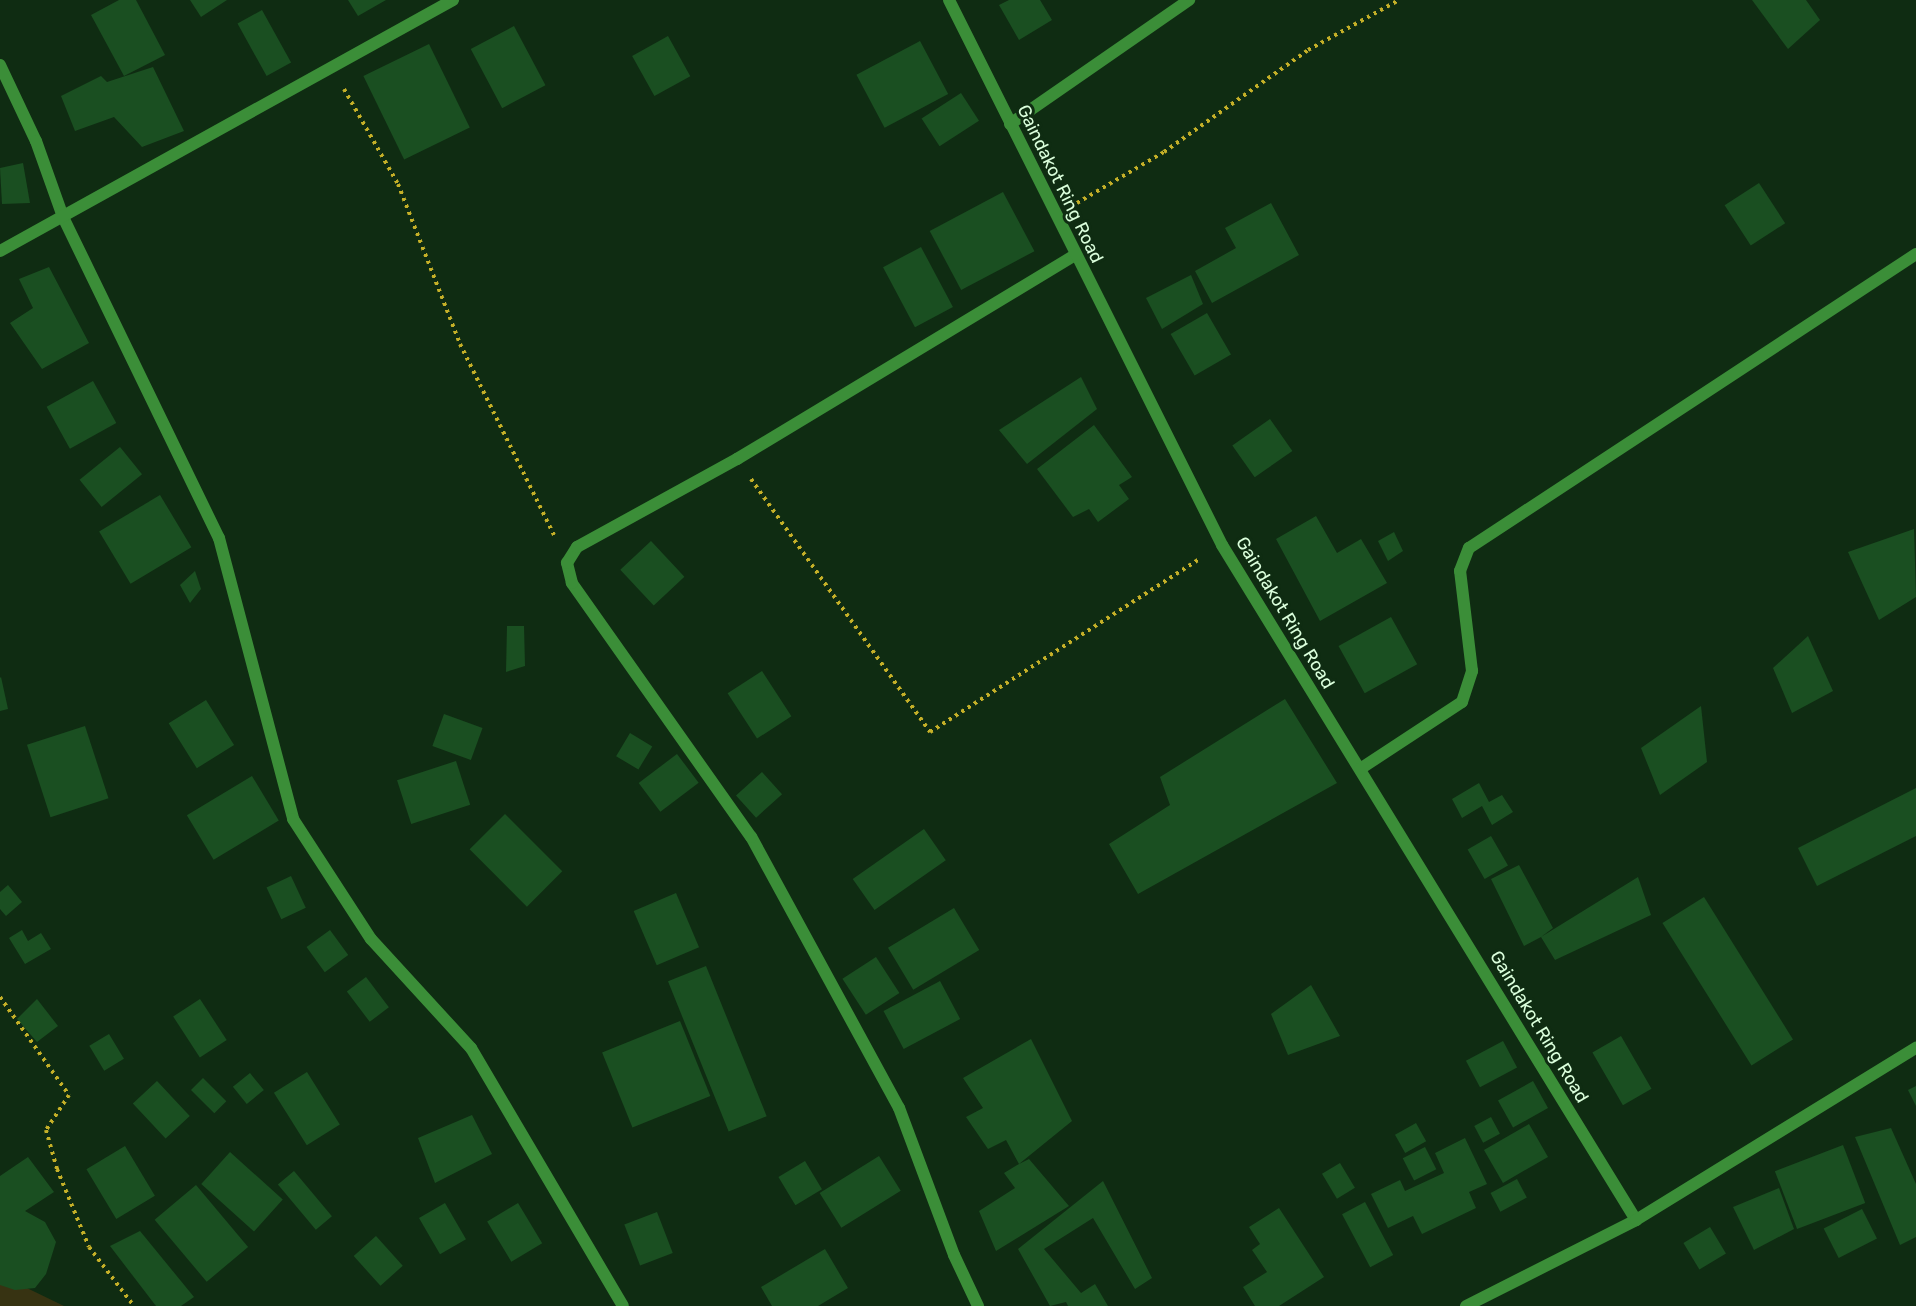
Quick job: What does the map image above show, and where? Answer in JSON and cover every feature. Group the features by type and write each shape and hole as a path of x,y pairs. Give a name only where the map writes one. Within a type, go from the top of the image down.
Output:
{"street":[{"path":"0,251 453,0"},
{"name":"Gaindakot Ring Road","path":"949,0 1222,545 1635,1220"},
{"path":"1010,124 1189,0"},
{"path":"0,65 36,141 63,217 219,538 293,819 371,939 471,1048 623,1306"},
{"path":"1360,770 1462,702 1472,671 1460,571 1469,548 1916,254"},
{"path":"978,1306 954,1256 900,1108 751,837 572,583 567,563 577,547 737,459 1075,255"},
{"path":"1466,1306 1635,1220 1916,1048"}],"path":[{"path":"1056,216 1164,152 1308,50 1399,0"},
{"path":"332,67 398,184 460,344 567,563"},
{"path":"737,459 930,732 1222,545"},
{"path":"0,997 69,1095 46,1130 57,1169 89,1247 134,1306"}],"shaded area":[{"path":"0,1275 64,1306 0,1306"}],"building":[{"path":"119,0 136,0 165,55 124,76 91,15"},
{"path":"190,0 227,0 201,17"},
{"path":"348,0 386,0 358,16"},
{"path":"1009,0 1040,0 1052,20 1019,40 999,5"},
{"path":"1752,0 1806,0 1820,20 1788,49"},
{"path":"262,10 291,62 267,76 238,24"},
{"path":"514,26 545,85 502,108 471,49"},
{"path":"668,36 690,76 654,96 632,56"},
{"path":"920,41 948,94 885,128 856,75"},
{"path":"429,44 470,128 404,160 363,76"},
{"path":"153,67 184,131 142,147 114,117 75,131 61,96 101,76 107,82"},
{"path":"961,93 979,121 940,146 922,119"},
{"path":"23,163 30,203 2,204 0,168"},
{"path":"1759,183 1785,223 1751,246 1725,205"},
{"path":"1003,192 1034,251 961,290 930,231"},
{"path":"1271,203 1299,255 1212,303 1195,271 1236,248 1225,228"},
{"path":"921,247 953,307 915,327 883,267"},
{"path":"49,267 89,343 42,369 10,323 33,308 19,279"},
{"path":"1191,275 1203,304 1162,329 1146,298"},
{"path":"1207,313 1231,355 1195,376 1171,334"},
{"path":"1081,377 1097,409 1027,464 999,430"},
{"path":"93,381 116,423 70,449 47,407"},
{"path":"1270,419 1292,451 1255,477 1232,445"},
{"path":"1094,425 1132,477 1119,485 1129,499 1098,522 1089,509 1073,517 1037,469"},
{"path":"120,447 142,474 102,507 80,480"},
{"path":"160,495 191,547 131,584 99,532"},
{"path":"1316,516 1337,553 1361,539 1387,583 1320,621 1276,539"},
{"path":"1914,529 1916,597 1879,620 1848,552"},
{"path":"1394,532 1403,551 1388,561 1378,541"},
{"path":"651,541 684,577 654,605 620,570"},
{"path":"195,571 201,589 190,603 180,585"},
{"path":"1391,617 1417,664 1365,693 1339,646"},
{"path":"507,626 524,626 525,666 506,672"},
{"path":"1808,636 1833,691 1792,713 1773,668"},
{"path":"762,671 791,716 757,739 728,693"},
{"path":"0,678 8,709 0,711"},
{"path":"1285,699 1337,783 1138,894 1109,844 1170,805 1160,777"},
{"path":"206,700 234,745 197,768 169,723"},
{"path":"1701,706 1707,762 1660,795 1641,748"},
{"path":"444,714 483,728 471,760 432,746"},
{"path":"85,726 108,798 50,817 27,745"},
{"path":"630,733 652,746 638,770 616,756"},
{"path":"677,754 699,783 660,812 639,783"},
{"path":"456,761 470,805 411,824 397,780"},
{"path":"762,772 782,794 756,818 736,795"},
{"path":"252,776 279,821 214,860 187,815"},
{"path":"1479,783 1489,802 1502,795 1513,812 1492,825 1482,806 1462,818 1452,799"},
{"path":"1916,788 1916,836 1817,886 1798,848"},
{"path":"505,814 562,871 527,907 470,849"},
{"path":"924,829 946,860 875,910 853,879"},
{"path":"1491,836 1508,865 1485,879 1468,849"},
{"path":"1519,865 1553,928 1524,946 1491,879"},
{"path":"291,876 306,908 281,919 267,887"},
{"path":"1638,877 1651,915 1555,960 1541,937"},
{"path":"8,885 22,902 6,916 0,909 0,892"},
{"path":"676,893 699,947 657,965 634,911"},
{"path":"1704,897 1793,1039 1751,1065 1662,923"},
{"path":"954,908 979,950 913,990 888,948"},
{"path":"22,930 28,941 41,933 51,949 25,964 9,938"},
{"path":"330,930 348,955 325,972 307,947"},
{"path":"876,957 899,993 866,1015 842,979"},
{"path":"706,966 767,1116 729,1132 668,981"},
{"path":"366,977 389,1007 370,1022 347,991"},
{"path":"940,981 960,1019 904,1049 883,1011"},
{"path":"1311,985 1340,1036 1288,1055 1271,1014"},
{"path":"37,999 58,1026 37,1042 17,1019"},
{"path":"200,999 227,1040 200,1058 173,1016"},
{"path":"680,1021 710,1096 632,1128 602,1052"},
{"path":"109,1034 124,1059 104,1071 89,1046"},
{"path":"1621,1036 1652,1089 1623,1105 1592,1052"},
{"path":"1031,1039 1072,1121 1019,1164 1006,1140 988,1149 966,1117 983,1108 963,1078"},
{"path":"1503,1041 1517,1067 1480,1087 1466,1061"},
{"path":"307,1072 340,1125 307,1145 274,1093"},
{"path":"250,1073 264,1090 247,1104 233,1087"},
{"path":"203,1078 226,1101 214,1113 191,1090"},
{"path":"157,1081 190,1116 166,1139 133,1104"},
{"path":"1533,1081 1548,1108 1513,1128 1498,1100"},
{"path":"1916,1086 1916,1106 1908,1090"},
{"path":"472,1115 492,1154 435,1183 418,1138"},
{"path":"1491,1117 1500,1134 1483,1143 1474,1126"},
{"path":"1416,1123 1426,1141 1405,1153 1395,1135"},
{"path":"1529,1124 1548,1157 1503,1183 1484,1150"},
{"path":"1891,1128 1916,1184 1916,1237 1900,1245 1855,1137"},
{"path":"1465,1138 1487,1184 1469,1192 1476,1208 1422,1234 1413,1216 1388,1228 1371,1194 1400,1180 1405,1191 1444,1173 1435,1153"},
{"path":"1843,1145 1865,1203 1797,1229 1775,1171"},
{"path":"125,1146 155,1196 116,1219 86,1169"},
{"path":"1425,1147 1436,1169 1414,1181 1403,1158"},
{"path":"230,1152 283,1200 254,1231 201,1184"},
{"path":"879,1156 901,1191 841,1228 820,1193"},
{"path":"28,1157 54,1192 25,1211 45,1222 56,1242 46,1274 35,1288 15,1290 0,1285 0,1176"},
{"path":"1029,1159 1069,1206 996,1251 979,1211 1015,1188 1004,1173"},
{"path":"805,1161 822,1189 795,1205 778,1177"},
{"path":"1340,1163 1355,1188 1337,1199 1322,1174"},
{"path":"294,1171 332,1216 316,1230 278,1184"},
{"path":"1517,1179 1527,1198 1500,1212 1491,1193"},
{"path":"1103,1181 1152,1278 1135,1289 1093,1218 1044,1249 1081,1293 1095,1284 1108,1306 1068,1306 1066,1302 1050,1306 1018,1249"},
{"path":"196,1185 248,1247 207,1282 155,1220"},
{"path":"1779,1188 1794,1229 1754,1250 1733,1207"},
{"path":"1365,1202 1393,1255 1370,1267 1342,1214"},
{"path":"445,1203 466,1239 440,1254 419,1218"},
{"path":"518,1203 542,1243 511,1262 487,1222"},
{"path":"1279,1208 1324,1277 1279,1306 1255,1306 1243,1287 1267,1272 1252,1250 1260,1244 1249,1227"},
{"path":"1862,1209 1877,1238 1839,1258 1824,1229"},
{"path":"657,1212 673,1253 640,1266 624,1225"},
{"path":"1710,1227 1726,1254 1699,1270 1683,1243"},
{"path":"140,1231 194,1297 181,1306 156,1306 110,1246"},
{"path":"376,1236 403,1266 380,1286 354,1256"},
{"path":"825,1249 848,1288 818,1306 772,1306 761,1287"}]}
